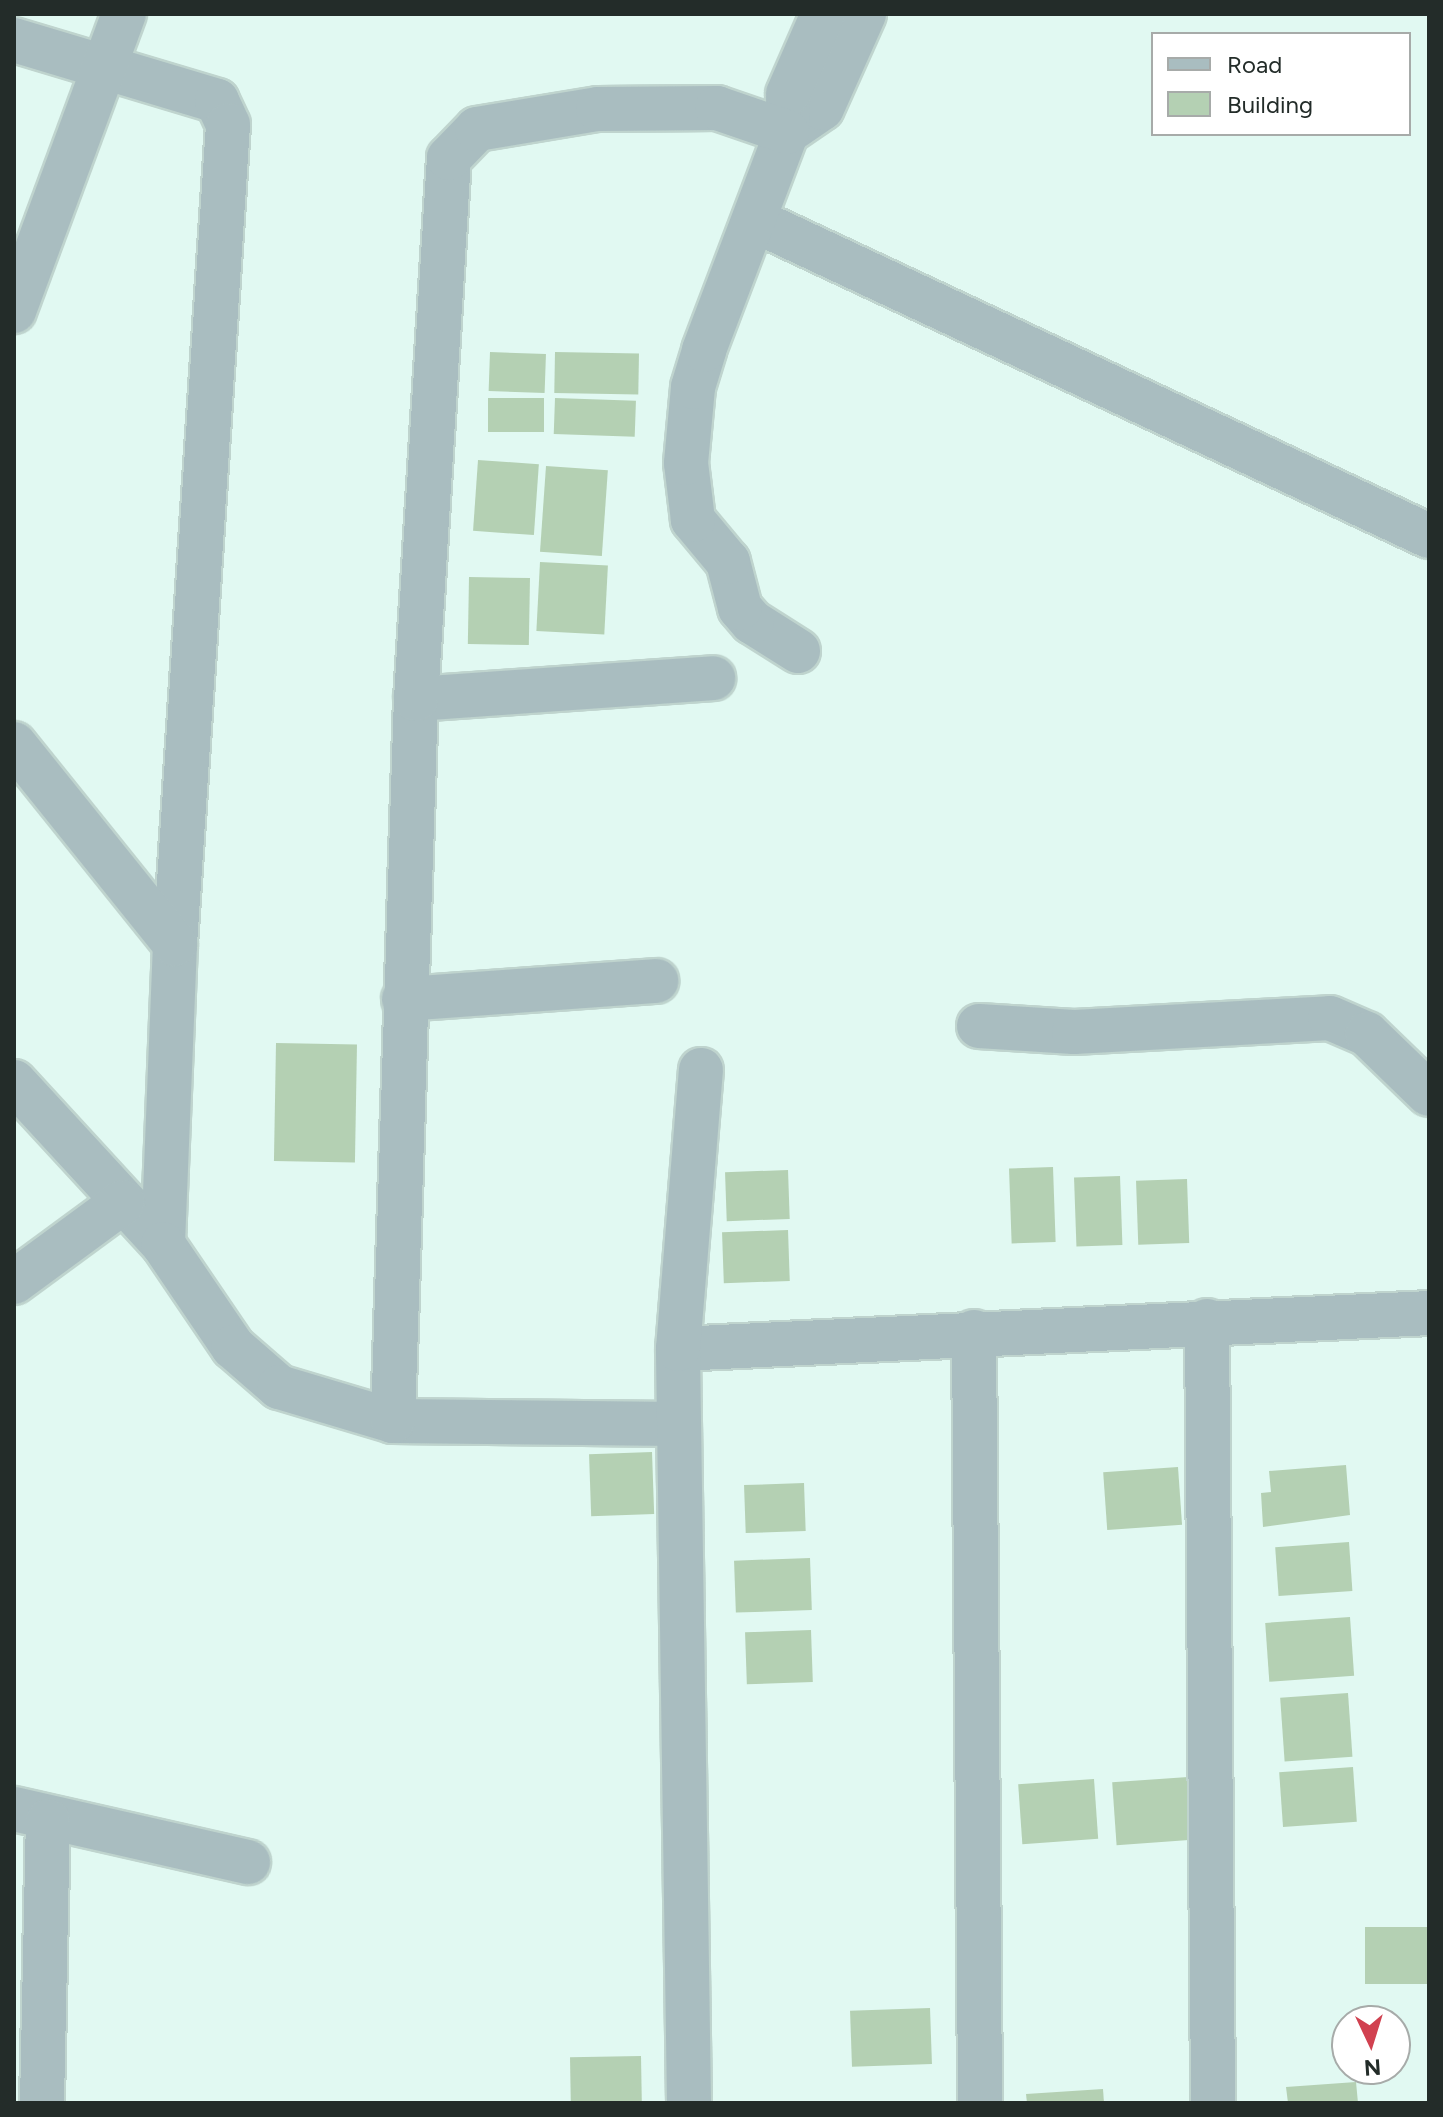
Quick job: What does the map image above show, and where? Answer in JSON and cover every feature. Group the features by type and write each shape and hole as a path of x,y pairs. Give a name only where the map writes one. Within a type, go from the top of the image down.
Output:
{"street":[{"path":"14,311 124,14"},
{"path":"798,651 752,622 740,608 728,562 700,530 689,507 686,463 693,387 787,132 788,94 823,14"},
{"path":"787,132 822,108 864,14"},
{"path":"14,40 217,101 228,125 175,944 163,1244"},
{"path":"393,1421 404,999 416,699 445,173 456,146 477,129 504,121 598,109 717,108 787,132"},
{"path":"754,220 1429,536"},
{"path":"416,699 713,678"},
{"path":"14,744 175,944"},
{"path":"404,999 656,981"},
{"path":"979,1026 1074,1032 1330,1018 1367,1034 1429,1094"},
{"path":"689,2103 678,1349 701,1070"},
{"path":"14,1082 163,1244 233,1347 279,1387 393,1421 678,1424"},
{"path":"14,1282 123,1202"},
{"path":"678,1349 974,1332 1429,1313"},
{"path":"1207,1321 1213,2103"},
{"path":"974,1332 980,2103"},
{"path":"42,2103 31,1815 248,1862"}],"building":[{"path":"490,352 546,354 545,393 489,391"},
{"path":"555,352 639,353 638,394 554,393"},
{"path":"488,398 544,398 544,432 488,432"},
{"path":"555,398 636,401 635,437 554,434"},
{"path":"478,460 539,464 534,535 473,531"},
{"path":"546,466 608,470 602,556 540,552"},
{"path":"540,562 608,566 604,634 536,631"},
{"path":"469,577 530,578 529,645 468,644"},
{"path":"276,1043 357,1044 355,1162 274,1161"},
{"path":"1053,1167 1056,1242 1012,1243 1009,1169"},
{"path":"788,1170 790,1219 727,1221 725,1172"},
{"path":"1120,1176 1122,1245 1076,1247 1074,1178"},
{"path":"1187,1179 1189,1243 1138,1245 1136,1181"},
{"path":"788,1230 790,1281 724,1283 722,1232"},
{"path":"652,1452 654,1514 591,1516 589,1454"},
{"path":"1346,1465 1350,1515 1263,1527 1261,1493 1271,1492 1269,1471"},
{"path":"1178,1467 1182,1525 1107,1530 1103,1472"},
{"path":"804,1483 806,1531 746,1533 744,1485"},
{"path":"1349,1542 1352,1591 1279,1596 1275,1547"},
{"path":"810,1558 812,1610 736,1613 734,1561"},
{"path":"1350,1617 1354,1676 1269,1682 1265,1623"},
{"path":"811,1630 813,1682 747,1684 745,1632"},
{"path":"1348,1693 1352,1757 1285,1762 1280,1698"},
{"path":"1353,1767 1357,1822 1283,1827 1279,1772"},
{"path":"1188,1777 1192,1840 1117,1845 1112,1782"},
{"path":"1094,1779 1098,1839 1022,1844 1018,1784"},
{"path":"1365,1927 1429,1927 1429,1984 1365,1984"},
{"path":"930,2008 932,2064 852,2067 850,2011"},
{"path":"641,2056 642,2103 571,2103 570,2057"},
{"path":"1356,2085 1358,2103 1288,2103 1286,2087"},
{"path":"1103,2089 1104,2103 1027,2103 1026,2094"}]}
